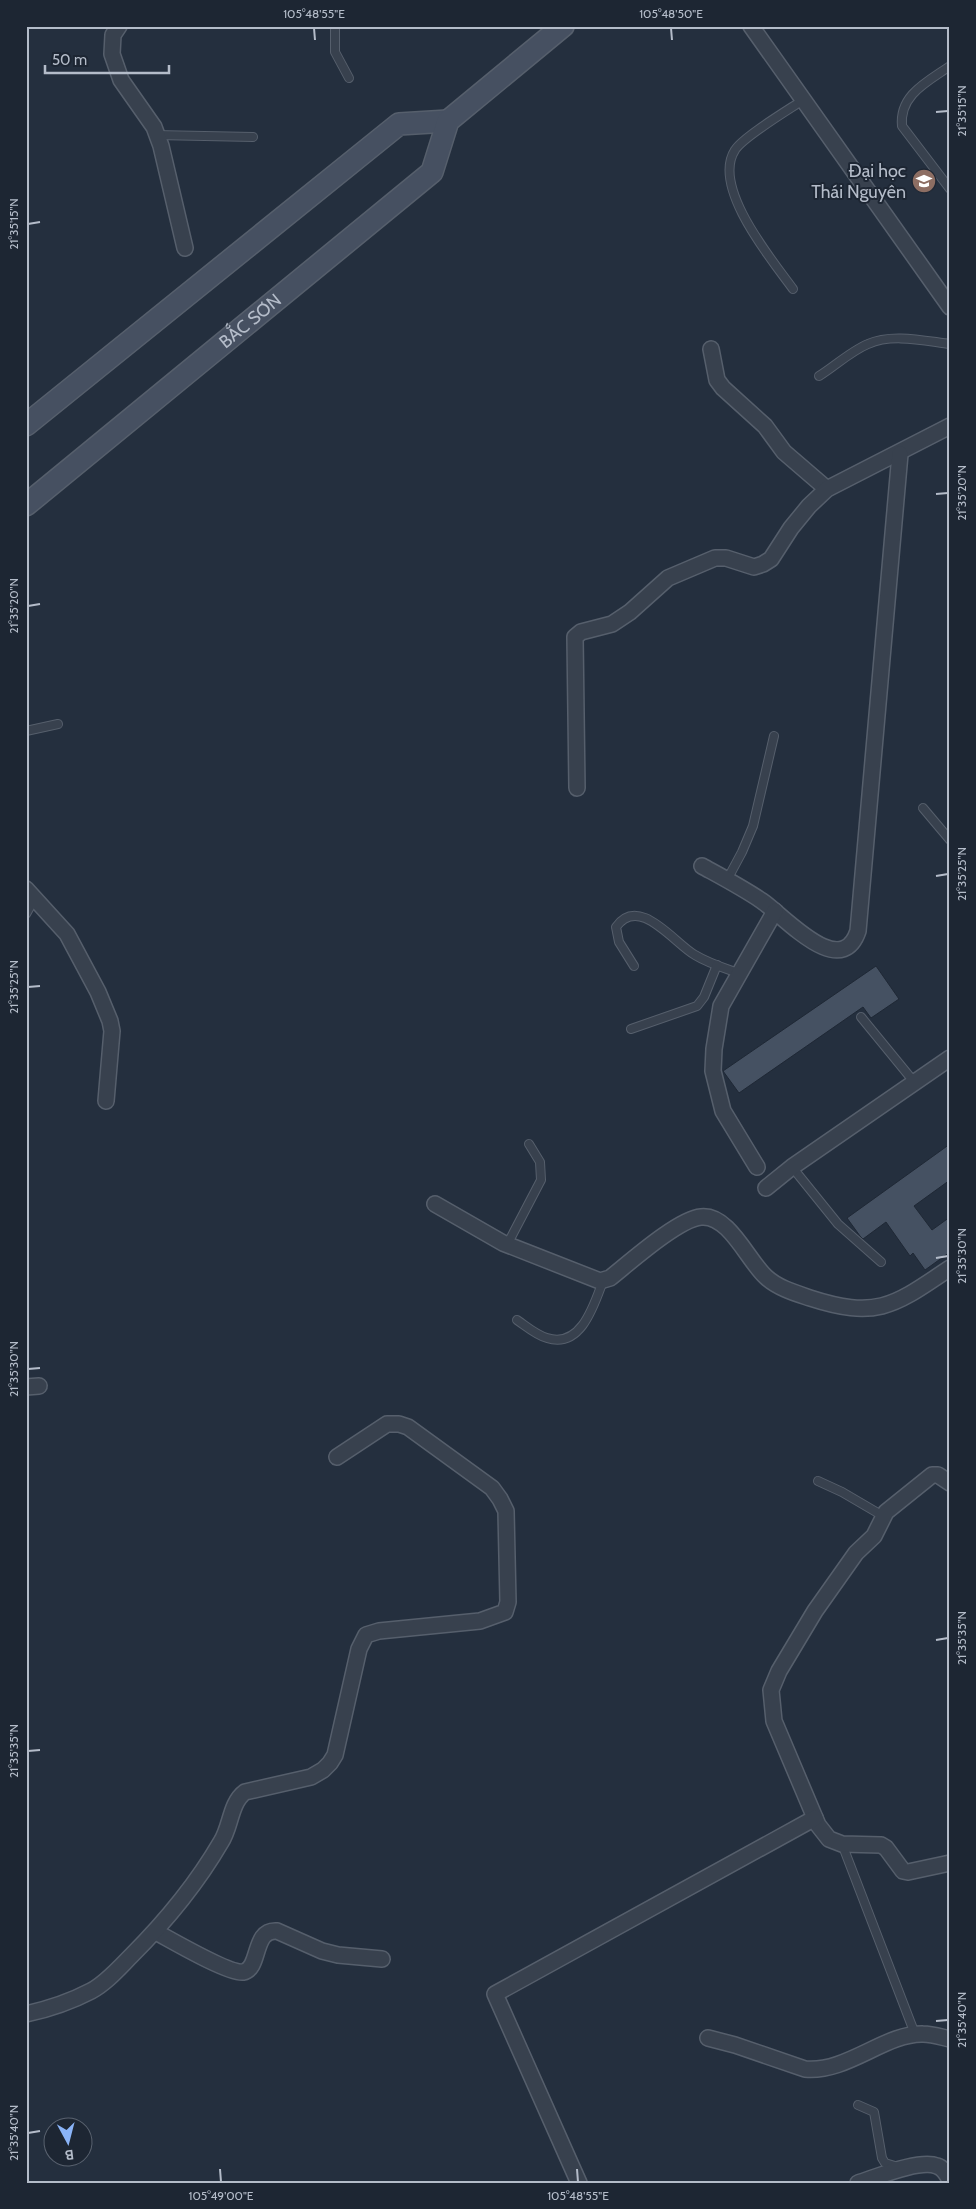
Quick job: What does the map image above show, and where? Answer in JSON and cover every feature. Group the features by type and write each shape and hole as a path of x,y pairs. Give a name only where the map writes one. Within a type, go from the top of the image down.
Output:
{"main road":[{"path":"26,425 398,124 448,121 563,26"},
{"name":"BẮC SƠN","path":"26,505 432,172 448,121"}],"street":[{"path":"119,26 113,35 112,54 121,80 154,127 185,248"},
{"path":"751,26 950,307"},
{"path":"711,349 717,380 723,388 765,426 784,452 827,489"},
{"path":"577,788 575,637 581,632 612,624 630,612 668,578 715,558 726,558 754,566 763,564 771,559 791,528 809,506 827,489 900,454 950,426"},
{"path":"702,866 763,902 800,934 827,949 846,949 855,941 858,931 900,454"},
{"path":"30,894 67,934 98,992 110,1021 112,1031 106,1101"},
{"path":"757,1167 723,1111 713,1070 721,1006 775,912"},
{"path":"766,1188 792,1167 950,1058"},
{"path":"435,1204 507,1245 593,1279 603,1281 684,1222 701,1217 711,1218 724,1226 765,1276 775,1284 825,1303 851,1308 886,1306 909,1295 950,1268"},
{"path":"26,2014 53,2008 92,1990 114,1973 156,1932 204,1872 226,1834 239,1796 245,1792 311,1778 324,1770 335,1755 360,1649 366,1635 379,1630 480,1622 505,1612 508,1602 506,1511 492,1488 408,1427 399,1424 387,1424 338,1457"},
{"path":"950,1483 938,1475 932,1475 883,1516 874,1536 856,1553 815,1611 779,1670 771,1690 774,1721 818,1825 829,1839 842,1844 881,1845 886,1848 904,1871 908,1872 950,1863"},
{"path":"579,2183 495,1994 815,1818"},
{"path":"156,1932 228,1969 242,1972 246,1971 250,1966 265,1934 270,1931 277,1931 322,1951 338,1955 382,1959"},
{"path":"708,2038 735,2045 805,2070 814,2070 855,2059 890,2042 914,2034 924,2033 950,2040"},
{"path":"858,2183 922,2164 939,2166 950,2180"}],"lane":[{"path":"335,26 335,52 349,78"},
{"path":"950,66 905,101 901,114 902,126 950,189"},
{"path":"793,289 747,225 733,190 730,161 735,149 746,139 803,100"},
{"path":"156,135 253,137"},
{"path":"819,376 867,344 879,340 896,339 950,344"},
{"path":"26,731 58,724"},
{"path":"727,880 753,826 774,736"},
{"path":"923,808 950,840"},
{"path":"26,914 30,894"},
{"path":"634,966 619,942 616,927 621,919 629,916 652,920 687,950 738,974"},
{"path":"631,1029 697,1006 704,997 718,965"},
{"path":"860,1017 915,1083"},
{"path":"507,1245 541,1180 540,1162 529,1144"},
{"path":"792,1167 838,1224 881,1262"},
{"path":"516,1320 545,1338 564,1339 578,1331 588,1317 603,1281"},
{"path":"818,1481 842,1492 883,1516"},
{"path":"842,1844 914,2034"},
{"path":"858,2104 874,2112 880,2152 885,2163 905,2169"}],"building":[{"path":"876,966 899,999 871,1018 863,1007 739,1093 723,1071"},
{"path":"950,1144 950,1180 914,1206 932,1230 950,1217 950,1252 925,1270 913,1253 910,1256 886,1222 863,1239 847,1218"}],"place":[{"name":"Đại học Thái Nguyên","path":"924,181"}]}
